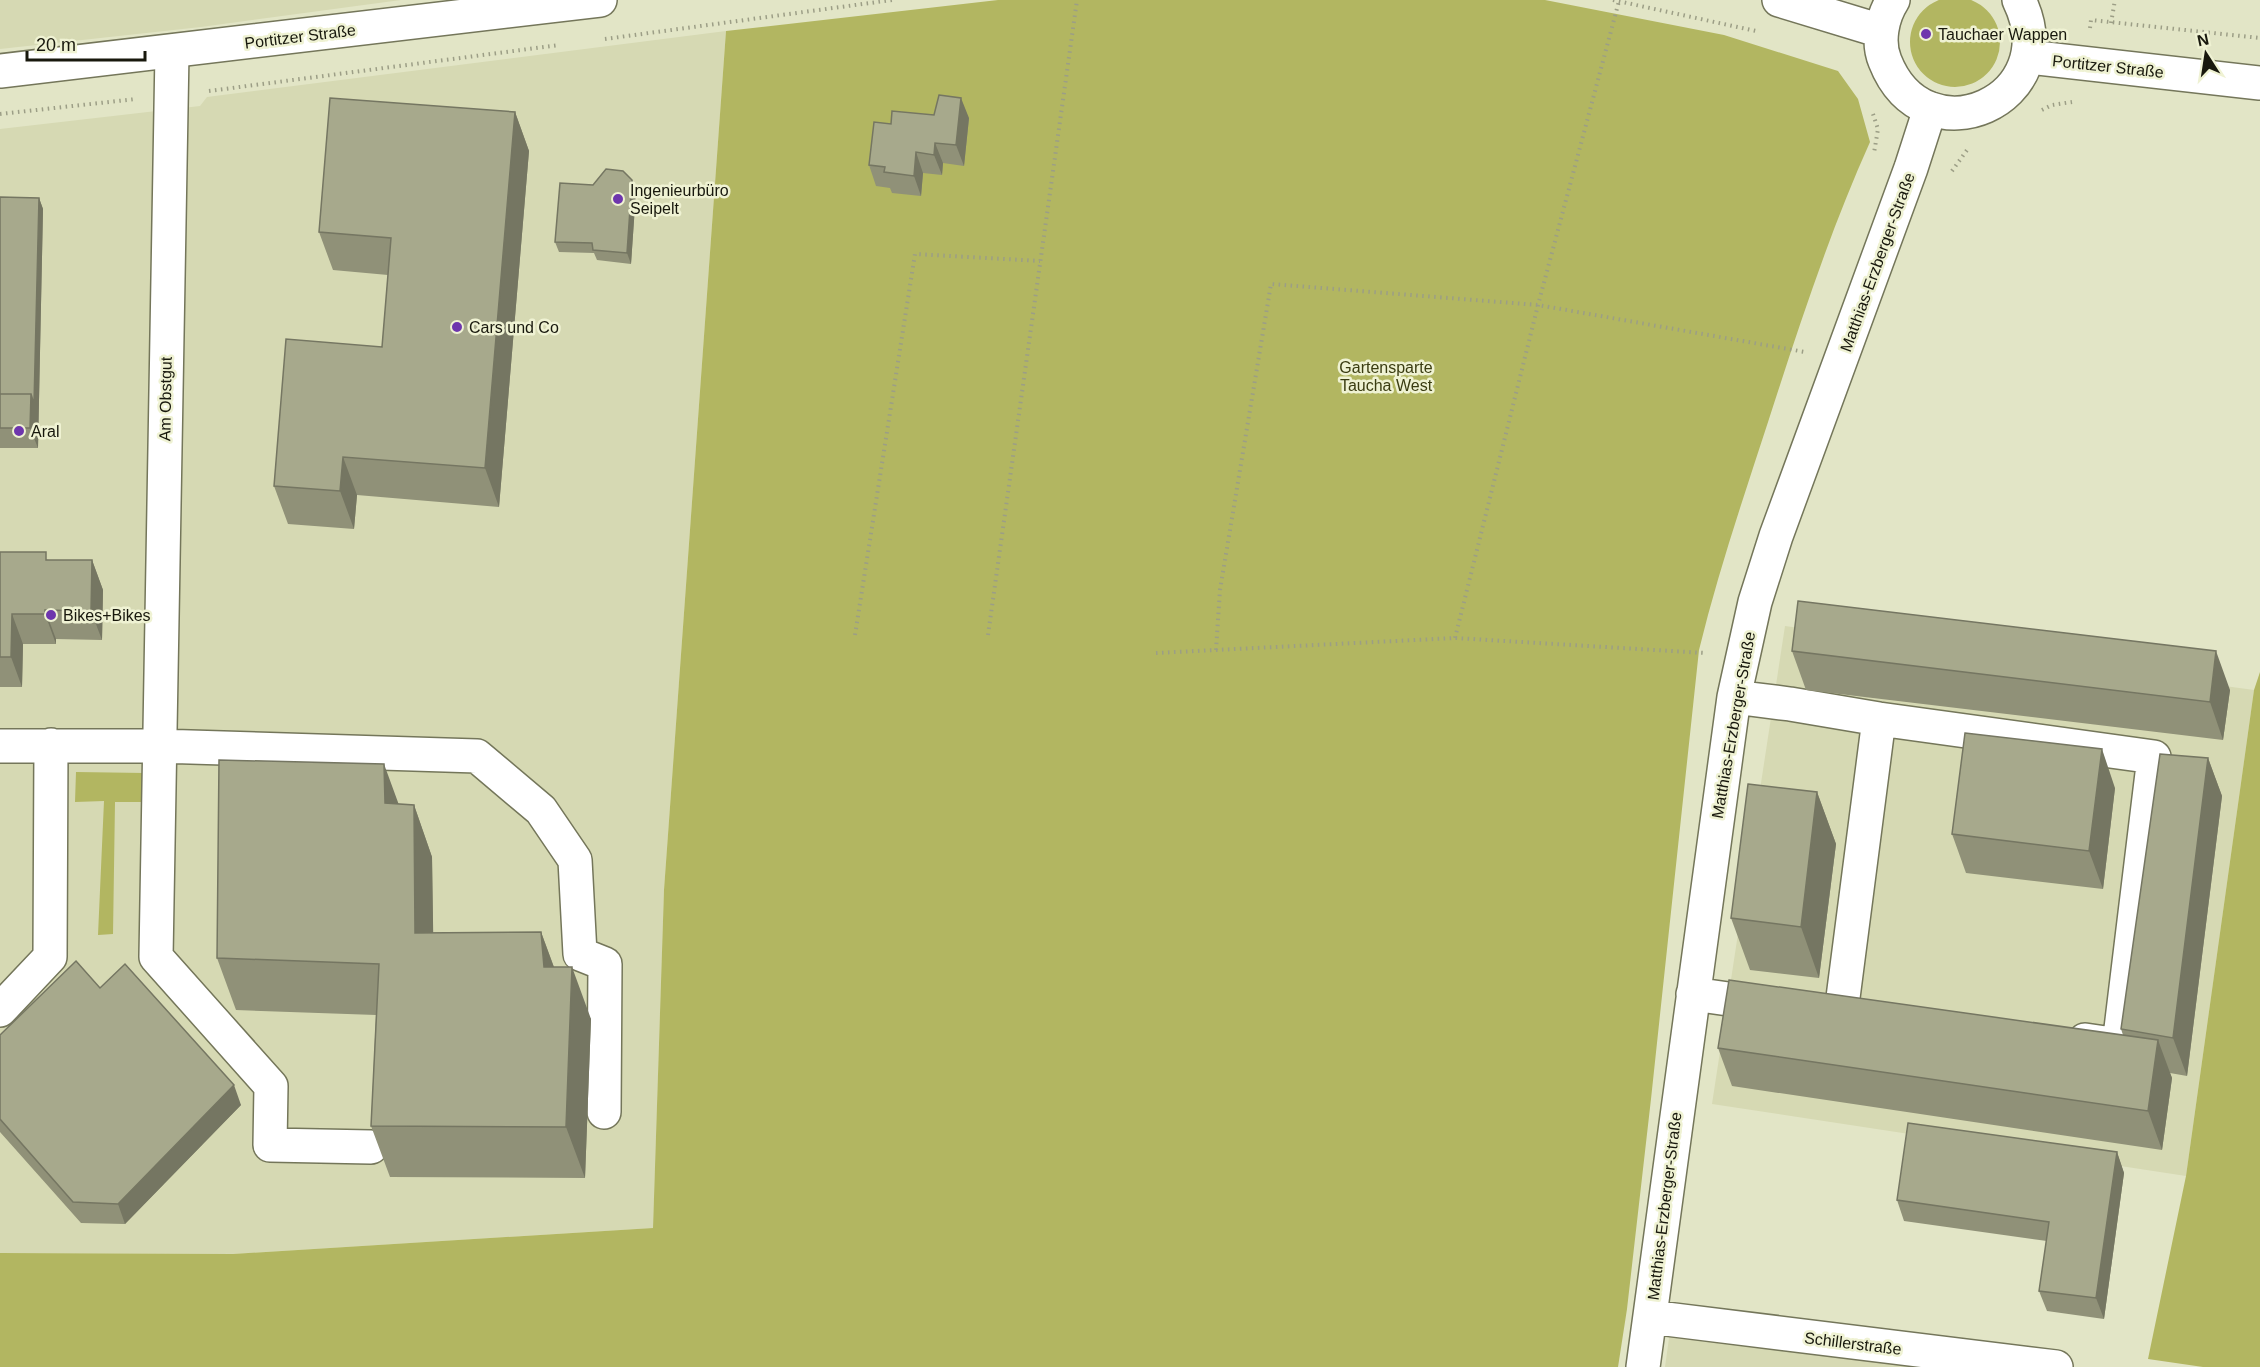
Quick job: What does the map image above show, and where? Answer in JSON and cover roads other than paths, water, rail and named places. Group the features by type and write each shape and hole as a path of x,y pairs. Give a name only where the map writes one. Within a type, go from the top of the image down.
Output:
{"street":[{"name":"Portitzer Straße","path":"0,71 600,0"},
{"path":"1779,0 1881,31"},
{"name":"Portitzer Straße","path":"1893,0 1881,31 1883,56 1892,79 1909,97 1930,109 1955,114 1980,110 2001,98 2018,80 2028,57 2030,28 2019,0"},
{"name":"Am Obstgut","path":"172,52 156,957 271,1086 270,1145 371,1147"},
{"name":"Portitzer Straße","path":"2028,57 2260,83"},
{"name":"Matthias-Erzberger-Straße","path":"1643,1367 1734,698 1755,602 1776,536 1879,260 1930,109"},
{"path":"1734,698 1790,704 1879,719 2154,757 2119,1045 2051,1036"},
{"path":"1841,1013 1879,719"},
{"path":"0,1010 50,957 51,745"},
{"path":"0,746 158,746 477,756 541,810 575,860 580,954 605,964 604,1112"},
{"path":"1693,994 1874,1016"},
{"name":"Schillerstraße","path":"1650,1317 2056,1367"}],"place":[{"name":"Tauchaer Wappen","path":"1926,34"},
{"name":"Ingenieurbüro Seipelt","path":"618,199"},
{"name":"Cars und Co","path":"457,327"},
{"name":"Aral","path":"19,431"},
{"name":"Bikes+Bikes","path":"51,615"}],"park label":[{"name":"Gartensparte Taucha West","path":"1386,376"}]}
